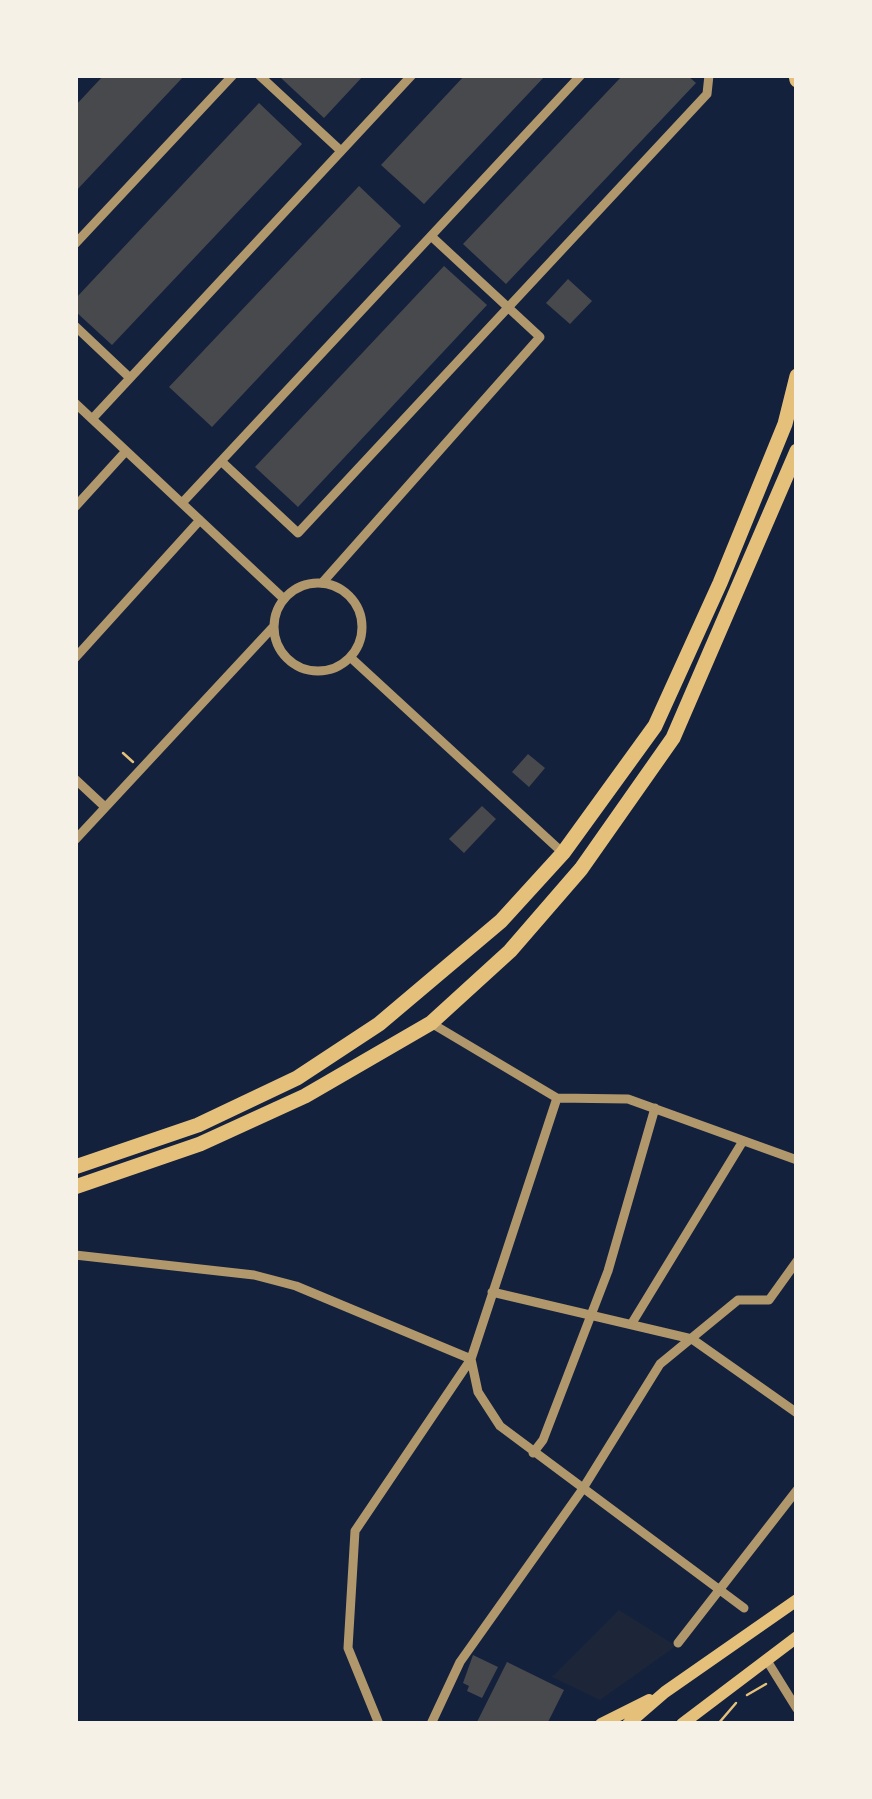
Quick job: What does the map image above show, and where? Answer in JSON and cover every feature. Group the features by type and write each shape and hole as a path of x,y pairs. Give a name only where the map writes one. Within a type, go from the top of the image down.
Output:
{"highway":[{"path":"75,1167 198,1125 297,1078 379,1024 501,921 563,853 655,726 687,662 784,424 797,376"},
{"path":"75,1187 200,1144 305,1096 431,1023 510,951 582,869 672,738 797,451"},
{"path":"563,853 582,869"},
{"path":"338,1051 350,1070"}],"main road":[{"path":"628,1724 665,1692 797,1600"},
{"path":"687,1722 797,1637"},
{"path":"600,1724 665,1692"}],"street":[{"path":"75,244 233,75"},
{"path":"259,75 342,151"},
{"path":"92,419 412,75"},
{"path":"182,503 581,75"},
{"path":"221,462 298,532 707,94 709,75"},
{"path":"322,583 540,337 431,236"},
{"path":"75,326 130,378"},
{"path":"75,403 284,599"},
{"path":"75,507 126,451"},
{"path":"75,658 200,520"},
{"path":"75,840 274,626 284,599 295,590 322,583 336,586 356,605 362,632 350,657 338,666 308,670 283,654 274,626"},
{"path":"350,657 563,853"},
{"path":"75,780 105,807"},
{"path":"431,1023 557,1098 628,1098 797,1160"},
{"path":"379,1724 348,1648 355,1530 470,1359 557,1098"},
{"path":"533,1453 542,1440 590,1316 655,1108"},
{"path":"632,1323 743,1140"},
{"path":"75,1255 254,1275 296,1286 470,1359"},
{"path":"431,1724 460,1662 582,1490 660,1364 738,1300 769,1300 797,1261"},
{"path":"492,1292 692,1339 797,1414"},
{"path":"470,1359 478,1392 500,1426 744,1608"},
{"path":"678,1643 797,1490"},
{"path":"766,1659 797,1710"}],"path":[{"path":"718,1724 740,1698 762,1687"}],"shaded area":[{"path":"619,1610 676,1646 600,1700 552,1677"}],"building":[{"path":"104,75 185,75 75,192 75,106"},
{"path":"364,75 324,118 281,78"},
{"path":"465,75 546,75 424,204 381,165"},
{"path":"623,75 687,75 696,83 506,284 463,244"},
{"path":"259,103 302,144 112,345 75,311 75,299"},
{"path":"359,186 401,226 212,427 169,387"},
{"path":"444,266 487,305 298,507 255,467"},
{"path":"568,279 592,301 570,324 546,303"},
{"path":"528,754 545,768 529,787 512,772"},
{"path":"482,806 496,819 464,853 449,839"},
{"path":"473,1655 498,1667 482,1698 467,1691 469,1686 463,1683"},
{"path":"507,1662 564,1690 547,1724 476,1724"}]}
